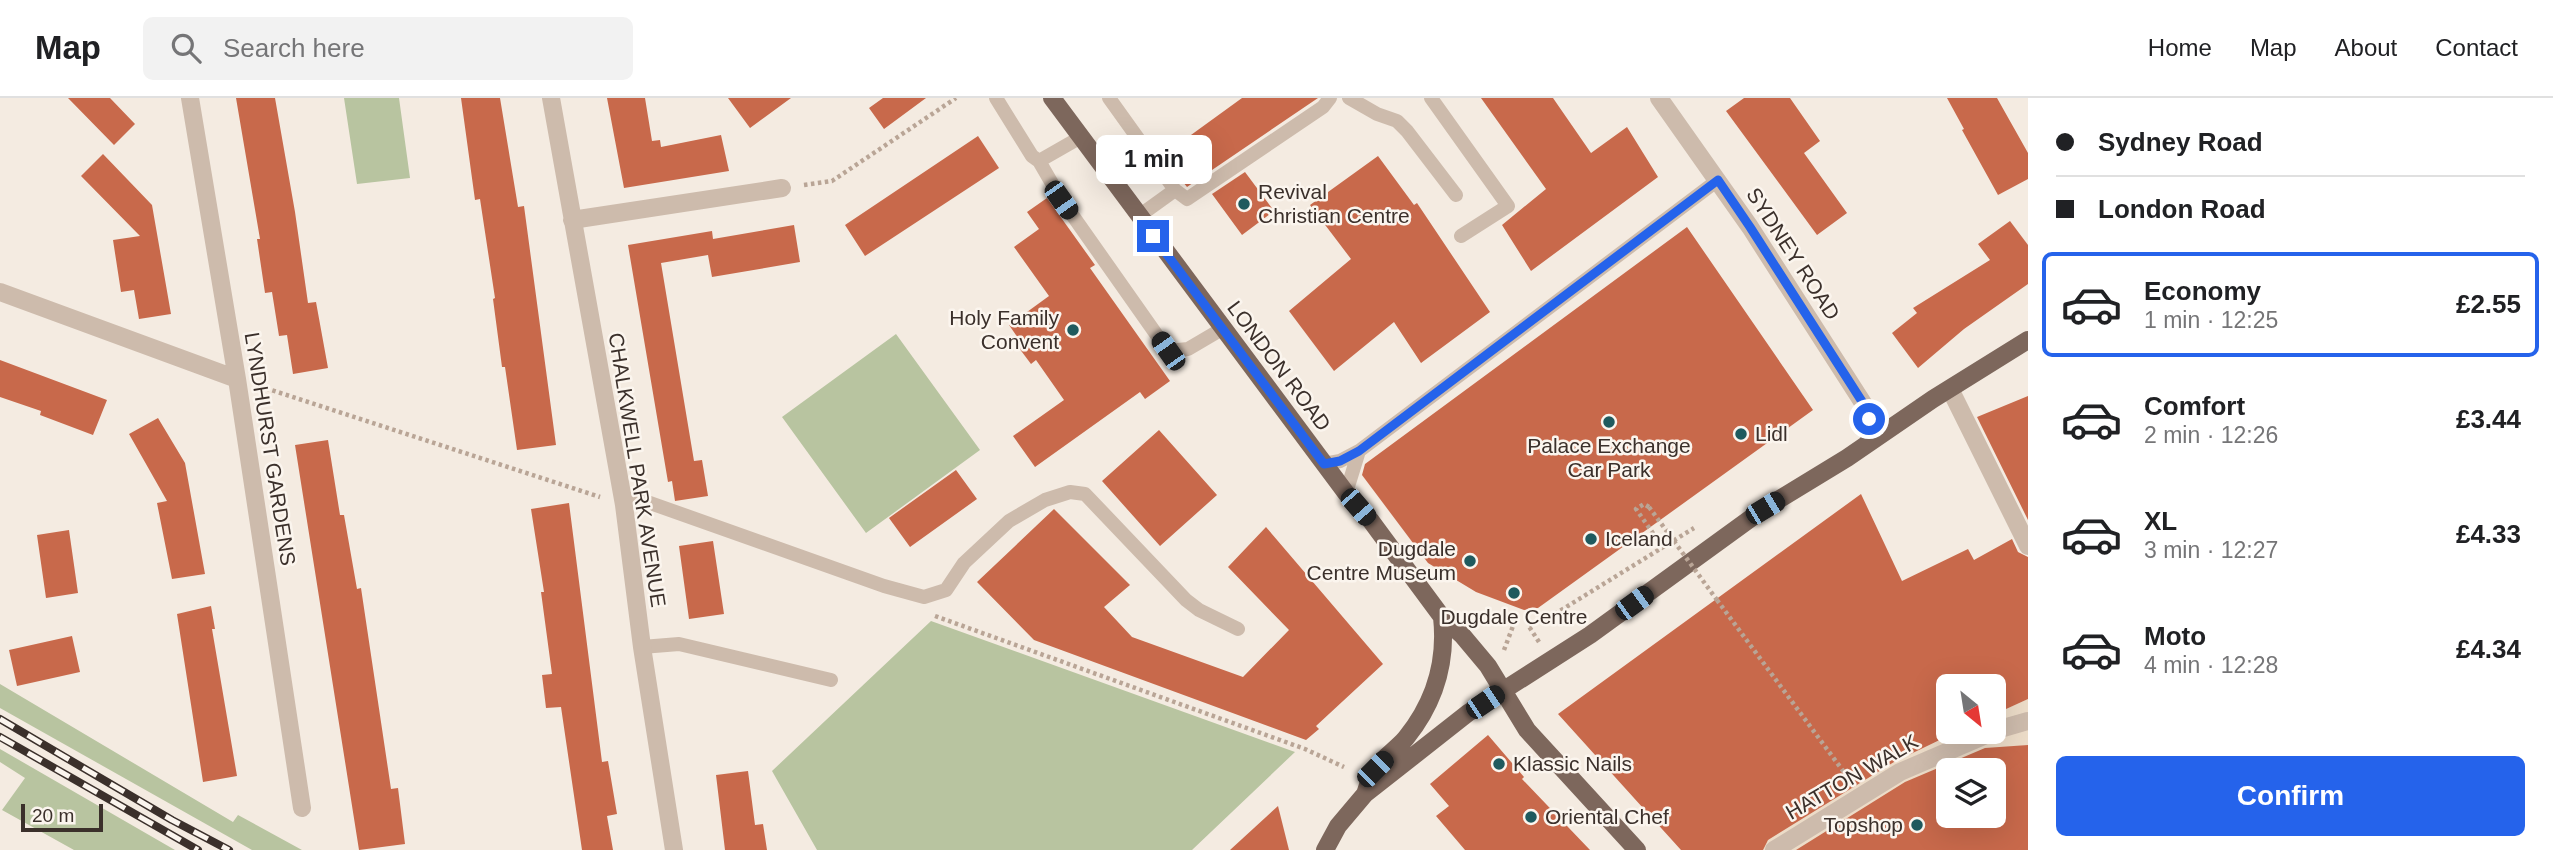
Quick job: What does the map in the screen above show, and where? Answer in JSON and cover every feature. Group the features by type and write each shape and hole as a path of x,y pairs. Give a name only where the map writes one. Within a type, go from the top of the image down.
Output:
{"main road":[{"name":"LONDON ROAD","path":"1052,98 1346,493 1371,521 1442,617 1476,651 1527,730 1637,850"},
{"path":"1325,850 1338,826 1365,794 1468,713 1590,635 1765,508 2028,340"},
{"path":"1365,794 1375,769 1405,739 1421,717 1437,683 1445,641 1442,617"}],"street":[{"name":"LYNDHURST GARDENS","path":"190,98 237,379 302,808"},
{"name":"CHALKWELL PARK AVENUE","path":"551,98 622,493 642,647 674,850"},
{"name":"SYDNEY ROAD","path":"1658,98 1750,227 1863,403 1871,428 1868,443"},
{"path":"572,220 782,188"},
{"path":"0,292 237,379"},
{"path":"1950,389 2028,547"},
{"name":"HATTON WALK","path":"2006,727 2028,721"},
{"name":"HATTON WALK","path":"1774,850 1900,772 1964,744"}],"lane":[{"path":"996,98 1032,156 1039,161 1061,200 1168,351 1188,349 1223,329"},
{"path":"1109,98 1175,190 1187,199 1323,107 1330,98"},
{"path":"1349,98 1377,114 1397,121 1455,195"},
{"path":"1431,98 1508,206 1461,236"},
{"path":"1039,161 1081,137"},
{"path":"1324,464 1340,461 1359,451 1718,180"},
{"path":"1139,216 1175,190"},
{"path":"1346,493 1359,451"},
{"path":"622,493 884,586 924,597 946,590 964,563 1009,520 1045,500 1070,492 1085,494 1186,600 1199,610 1238,629"},
{"path":"642,647 679,644 831,680"}],"path":[{"path":"782,188 832,181 956,98"},
{"path":"1664,549 1636,509 1644,504 1649,507 1850,782"},
{"path":"1539,642 1528,625 1550,617 1695,528"},
{"path":"1502,654 1513,626"}],"green space":[{"path":"344,98 399,98 410,178 357,184"},
{"path":"896,334 980,450 866,533 782,417"},
{"path":"931,621 1295,752 1192,850 817,850 772,771"},
{"path":"0,684 233,822 238,815 302,850 252,850 0,708"},
{"path":"0,749 175,850 74,850 2,810 25,778 0,762"}],"shaded area":[{"path":"2028,699 2028,745 1984,751 1962,758 1936,758 1936,769 1894,790 1797,850 1750,850 1857,778 1936,742 2006,744 2006,709"}],"building":[{"path":"68,98 110,98 135,124 114,145"},
{"path":"236,98 275,98 308,303 316,302 328,368 293,374 287,335 279,336 272,292 265,293 257,239 260,239"},
{"path":"461,98 500,98 518,207 524,206 556,445 517,450 505,367 502,367 480,199 475,200"},
{"path":"607,98 645,98 652,141 660,140 661,147 721,135 729,171 624,188"},
{"path":"728,98 791,98 750,128"},
{"path":"883,98 926,98 884,129 869,108"},
{"path":"1242,98 1318,98 1187,187 1162,156"},
{"path":"1481,98 1553,98 1591,153 1627,127 1658,177 1531,271 1502,225 1546,189"},
{"path":"1744,98 1790,98 1820,141 1804,153 1847,213 1817,235 1726,111"},
{"path":"1947,98 1997,98 2028,153 2028,179 1998,195"},
{"path":"978,136 999,168 865,256 845,225"},
{"path":"103,154 152,205 171,314 139,319 134,290 121,292 113,240 140,236 81,176"},
{"path":"1378,156 1414,205 1417,203 1490,312 1421,363 1394,322 1334,371 1289,311 1351,259 1310,205"},
{"name":"Revival Christian Centre","path":"1245,172 1274,211 1242,235 1212,194"},
{"name":"Holy Family Convent","path":"1047,198 1095,265 1090,268 1170,381 1145,399 1140,392 1035,467 1013,436 1064,400 1036,360 1031,364 1016,344 1020,341 1009,325 1049,296 1014,247 1039,229 1027,212"},
{"path":"2010,221 2028,245 2028,284 1964,329 1918,368 1892,333 1917,313 1913,308 1990,260 1978,244"},
{"path":"794,225 800,262 712,277 708,255 661,263 694,461 702,460 708,496 675,501 672,481 668,482 628,245 712,231 713,239"},
{"name":"Palace Exchange Car Park","path":"1687,227 1813,410 1538,608 1524,610 1476,592 1428,563 1362,475 1365,464"},
{"path":"0,360 107,400 93,435 40,415 41,411 0,397"},
{"path":"2028,396 2028,520 1977,417"},
{"path":"158,418 185,463 205,574 172,579 157,503 167,501 129,434"},
{"path":"1159,430 1217,495 1160,546 1102,481"},
{"path":"328,440 340,515 344,515 357,589 361,588 391,789 398,788 405,844 359,850 295,445"},
{"path":"956,470 977,499 910,547 889,518"},
{"path":"1861,494 1902,581 1968,549 1974,560 2012,539 2018,552 2028,557 2028,699 2006,709 2006,674 1936,674 1936,742 1894,762 1768,840 1763,850 1681,850 1558,714"},
{"path":"569,503 602,762 608,761 617,814 607,816 613,850 582,850 561,707 546,708 542,675 552,674 541,592 544,592 531,509"},
{"path":"1054,509 1130,585 1104,607 1132,637 1243,677 1289,630 1228,567 1266,527 1383,664 1316,726 1319,729 1306,740 1034,640 977,582"},
{"path":"69,530 78,593 46,598 37,535"},
{"path":"713,541 724,614 689,619 679,546"},
{"path":"211,606 215,629 212,629 237,776 203,782 177,614"},
{"path":"72,636 80,672 17,686 9,650"},
{"path":"1488,735 1524,777 1522,779 1590,850 1465,850 1436,816 1449,806 1430,784"},
{"path":"2028,745 2028,850 1796,850 1905,782 1936,769 1936,828 2006,828 2006,758 1961,758 1985,748"},
{"path":"748,771 755,825 763,824 767,850 725,850 716,775"},
{"path":"1278,806 1289,850 1230,850"}],"railway":[{"path":"0,719 172,820 229,850"},
{"path":"0,737 198,850"}],"place":[{"name":"Revival Christian Centre","path":"1244,204"},
{"name":"Holy Family Convent","path":"1073,330"},
{"name":"Palace Exchange Car Park","path":"1609,422"},
{"name":"Lidl","path":"1741,434"},
{"name":"Iceland","path":"1591,539"},
{"name":"Dugdale Centre Museum","path":"1470,561"},
{"name":"Dugdale Centre","path":"1514,593"},
{"name":"Klassic Nails","path":"1499,764"},
{"name":"Oriental Chef","path":"1531,817"},
{"name":"Topshop","path":"1917,825"}],"route":[{"path":"1153,236 1324,464 1340,461 1359,451 1718,180 1863,403 1869,419"}]}
